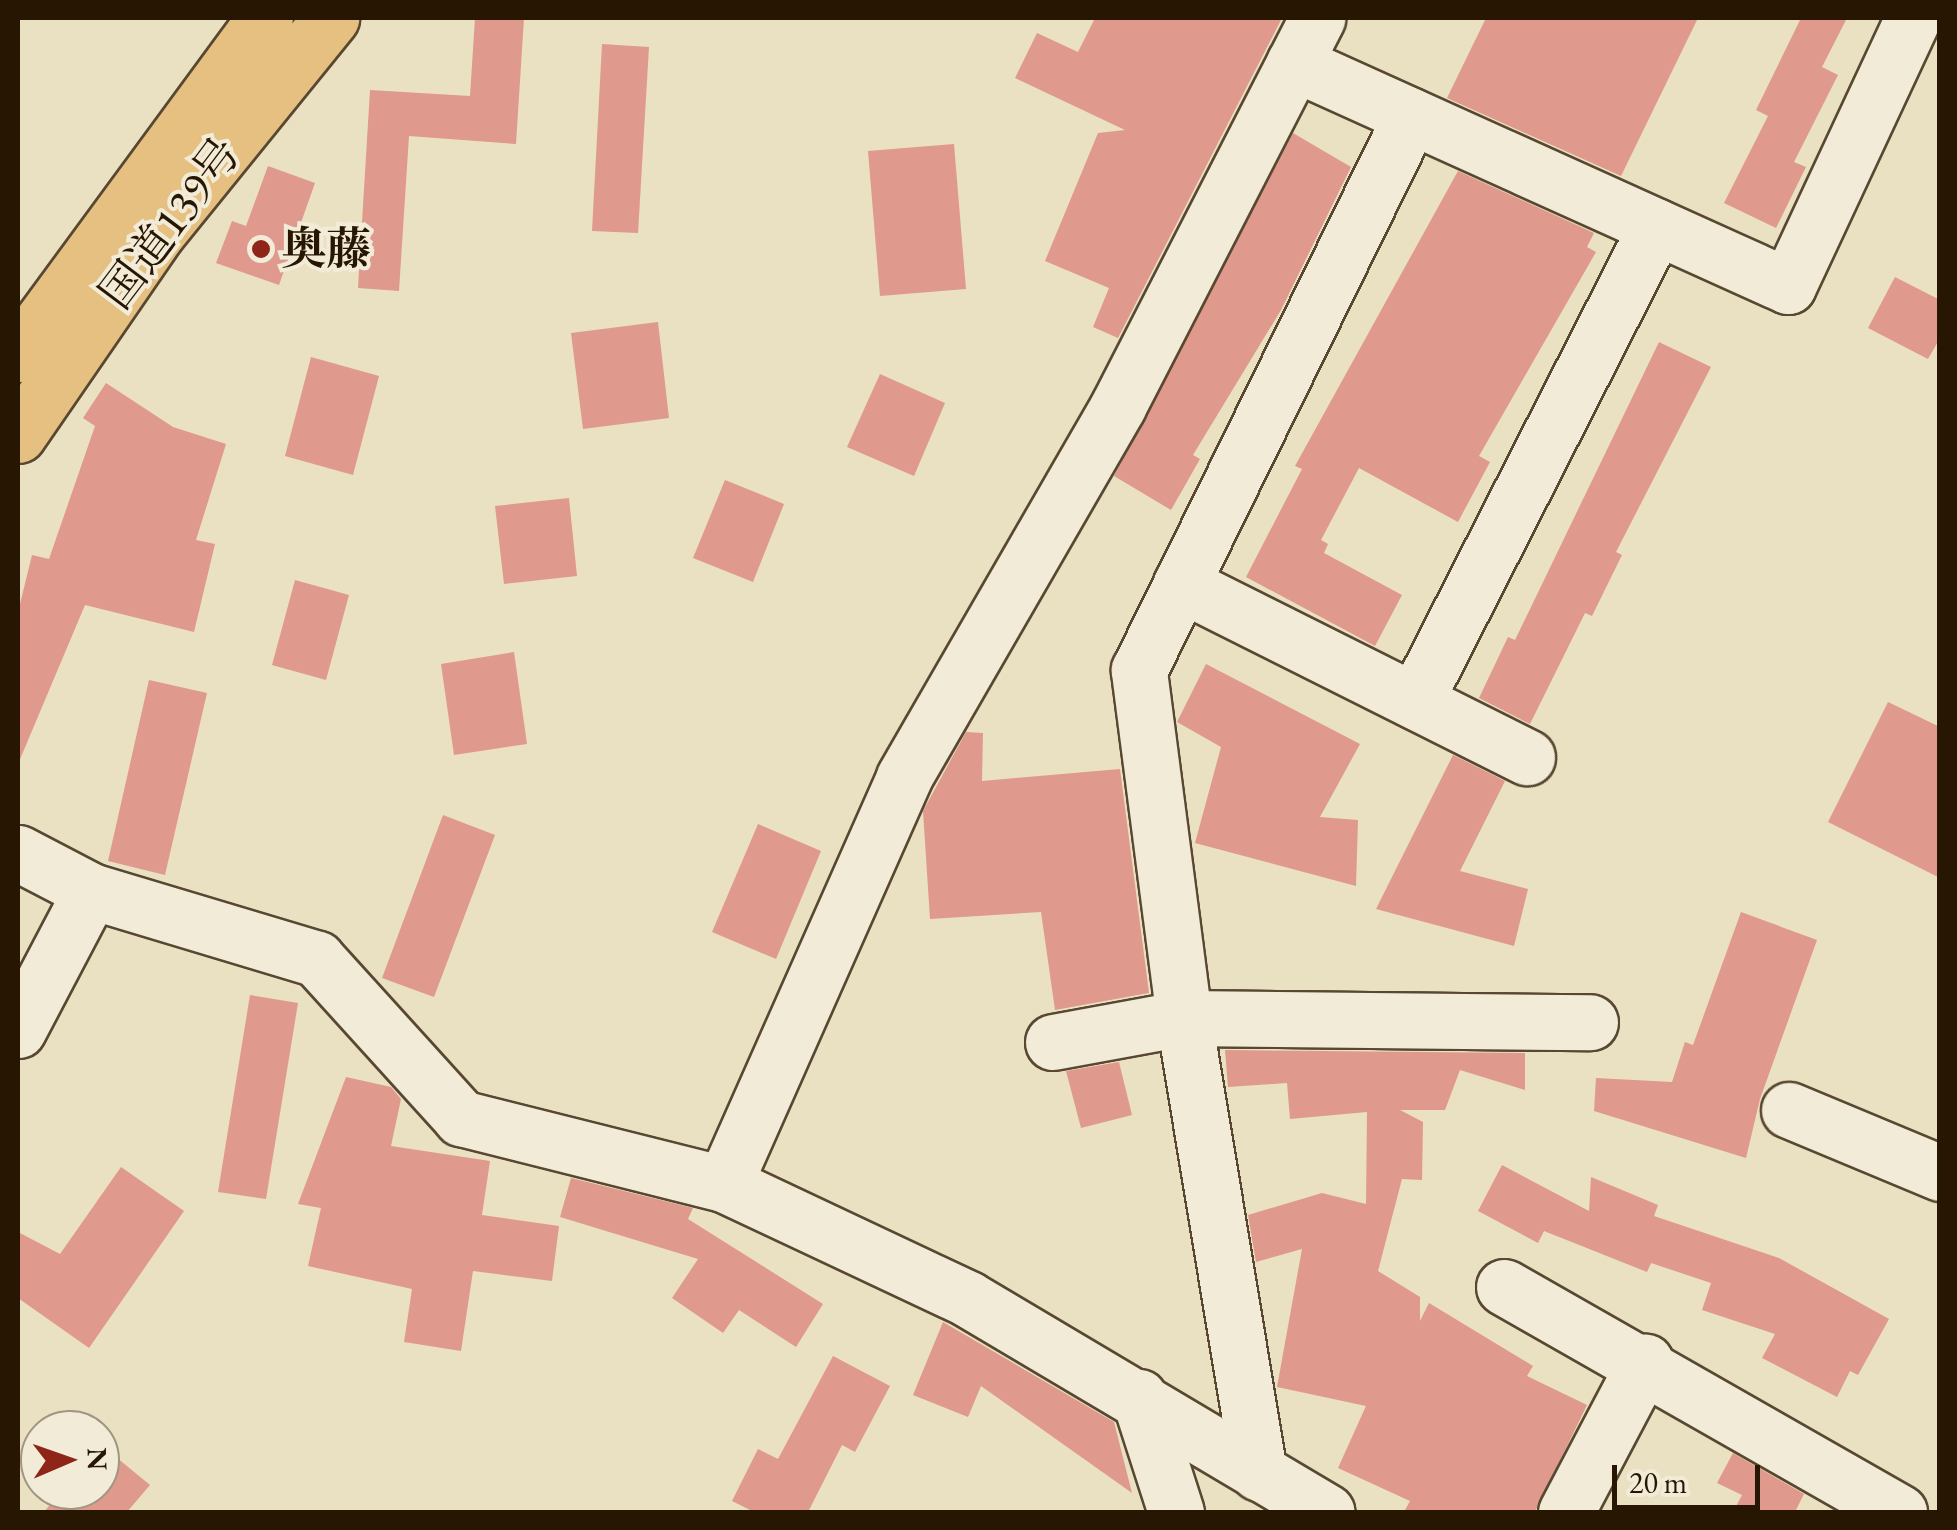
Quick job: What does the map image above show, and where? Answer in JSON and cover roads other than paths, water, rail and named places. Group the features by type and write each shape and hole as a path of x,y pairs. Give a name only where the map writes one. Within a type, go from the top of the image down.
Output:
{"highway":[{"name":"国道139号","path":"18,354 264,18"},
{"name":"国道139号","path":"18,434 157,233 331,18"}],"street":[{"path":"724,1184 904,777 1118,406 1305,40 1411,116 1788,286 1913,18"},
{"path":"1259,1473 1184,1018 1139,670 1411,116"},
{"path":"1414,701 1656,226"},
{"path":"1182,584 1527,757"},
{"path":"18,853 91,891 317,960 461,1118 724,1184 968,1299 1327,1512"},
{"path":"18,1030 91,891"},
{"path":"1053,1042 1184,1018 1590,1022"},
{"path":"1789,1110 1940,1173"},
{"path":"1504,1287 1645,1362 1736,1424 1900,1512"},
{"path":"1566,1512 1645,1362"},
{"path":"1139,1398 1176,1512"}],"place":[{"name":"奥藤","path":"261,249"}]}
